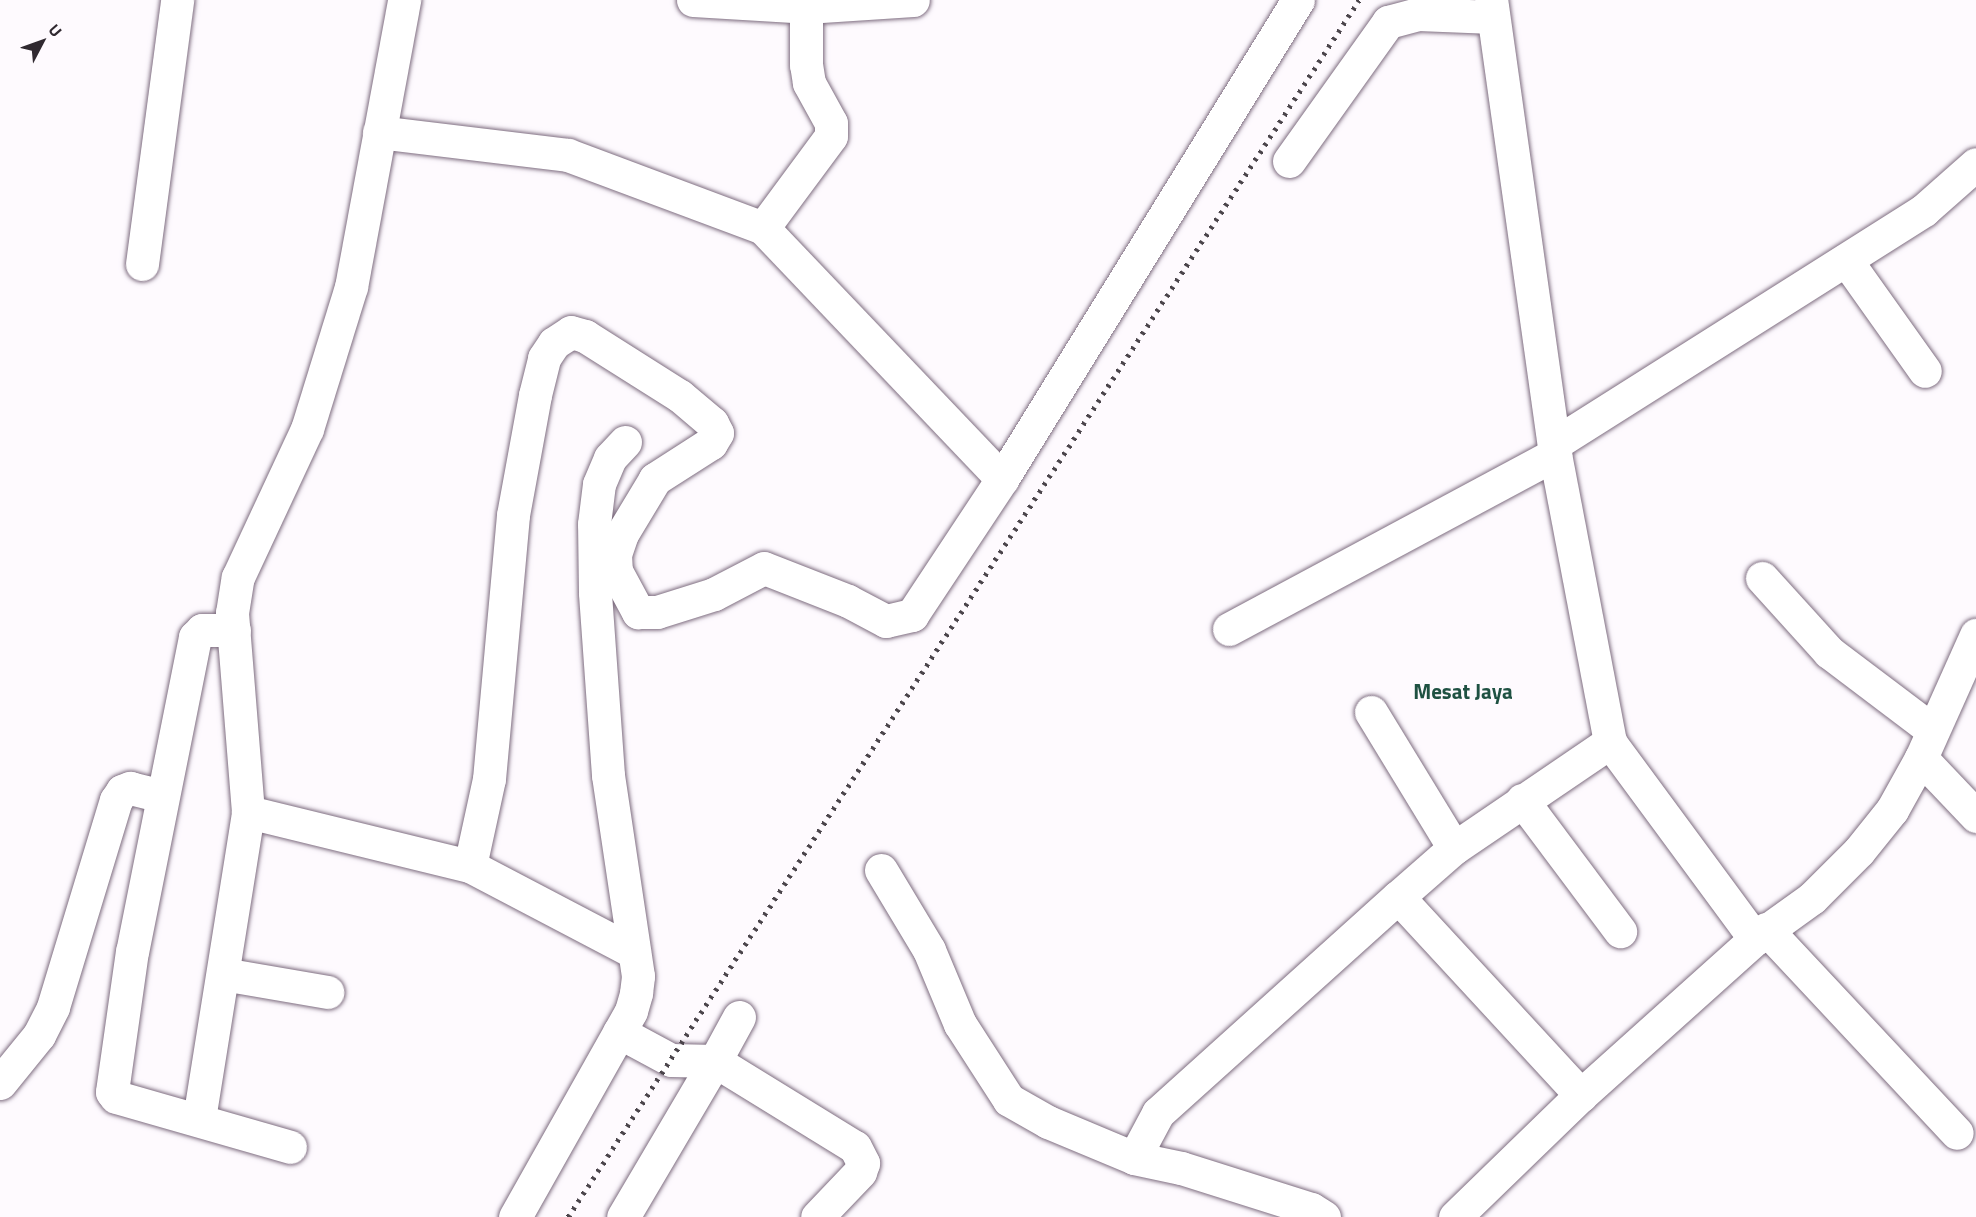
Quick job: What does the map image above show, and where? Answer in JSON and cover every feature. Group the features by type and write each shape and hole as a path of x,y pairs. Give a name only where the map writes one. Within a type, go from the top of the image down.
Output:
{"street":[{"path":"142,264 177,0"},
{"path":"199,1119 248,812 232,613 238,577 307,429 351,287 404,0"},
{"path":"713,1 806,7 913,0"},
{"path":"598,614 647,612 714,594 764,568 848,601 886,621 912,615 1002,479 1298,0"},
{"path":"763,228 831,136 831,123 810,83 806,65 806,7"},
{"path":"1289,161 1388,22 1418,14 1492,8 1555,449 1610,742 1760,934 1957,1133"},
{"path":"379,132 568,155 763,228 1002,479"},
{"path":"1229,629 1555,449 1924,210 1976,164"},
{"path":"1846,260 1925,371"},
{"path":"465,864 489,779 513,515 535,394 544,358 554,343 571,332 585,336 680,396 712,423 717,433 711,443 655,479 622,534 615,554 616,571 647,612"},
{"path":"515,1217 619,1032 636,993 634,952 608,775 594,524 599,484 610,458 625,442"},
{"path":"1762,578 1829,652 1926,744 1976,816"},
{"path":"234,630 202,630 195,637 161,796 111,1092 116,1097 290,1147"},
{"path":"1461,1212 1581,1095 1760,934 1812,898 1860,851 1892,810 1926,744 1976,635"},
{"path":"1371,712 1454,848"},
{"path":"1143,1142 1187,1085 1454,848 1610,742"},
{"path":"0,1083 39,1035 53,1007 116,800 122,791 130,788 161,796"},
{"path":"1522,800 1620,931"},
{"path":"248,812 397,845 465,864 634,952"},
{"path":"881,870 929,950 960,1024 1009,1100 1048,1122 1143,1142 1192,1172 1311,1209 1324,1217"},
{"path":"1398,897 1581,1095"},
{"path":"223,974 327,993"},
{"path":"623,1217 739,1017"},
{"path":"619,1032 671,1060 715,1061 855,1147 863,1163 860,1172 817,1217"}],"railway":[{"path":"568,1217 1359,0"}],"district":[{"name":"Mesat Jaya","path":"1463,691"}]}
